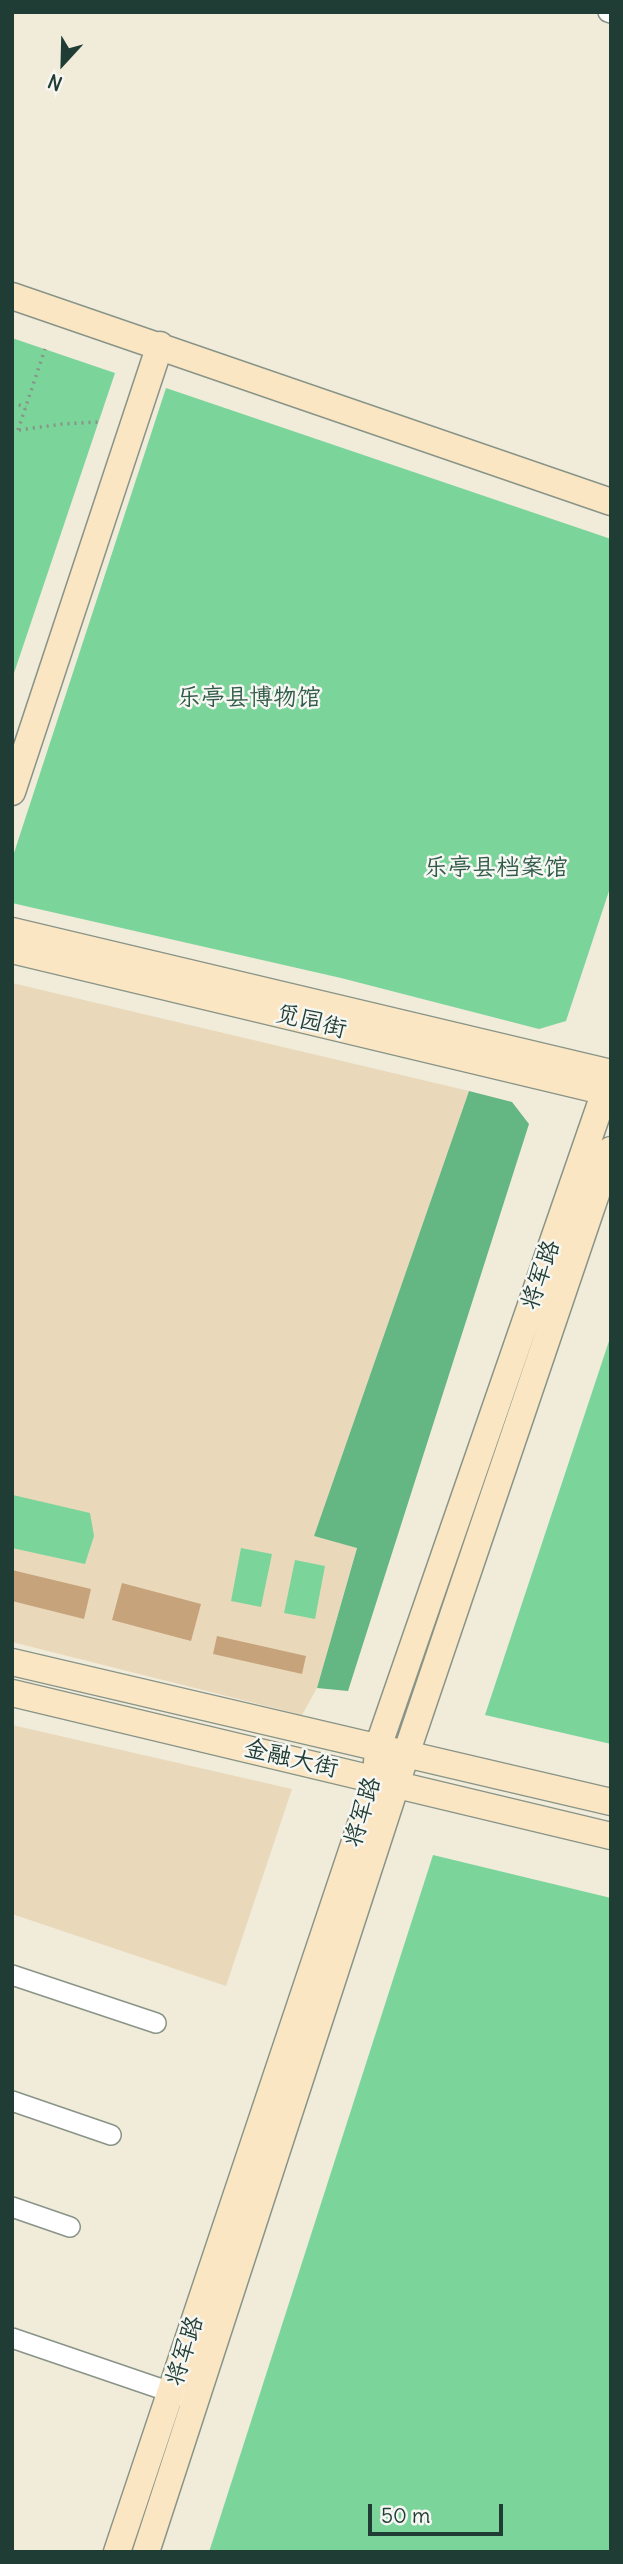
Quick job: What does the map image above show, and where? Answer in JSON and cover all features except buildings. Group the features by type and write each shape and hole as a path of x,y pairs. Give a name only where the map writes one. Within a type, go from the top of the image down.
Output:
{"main road":[{"path":"12,296 611,502"},
{"path":"12,792 160,345"},
{"name":"觅园街","path":"12,931 609,1083"},
{"name":"觅园街","path":"12,950 609,1083"},
{"name":"将军路","path":"387,1782 378,1747 609,1083"},
{"name":"将军路","path":"146,2552 184,2396 387,1782 407,1754 611,1150"},
{"name":"金融大街","path":"12,1662 611,1802"},
{"name":"金融大街","path":"12,1693 611,1836"},
{"name":"将军路","path":"117,2552 184,2396"}],"street":[{"path":"12,1975 156,2023"},
{"path":"12,2101 111,2135"},
{"path":"12,2207 70,2227"},
{"path":"12,2338 184,2396"}],"path":[{"path":"18,430 45,349"},
{"path":"12,403 26,407"},
{"path":"12,431 98,422"}],"shaded area":[{"path":"12,983 469,1091 314,1536 357,1547 317,1688 302,1715 12,1642"},
{"path":"12,1725 292,1789 226,1986 12,1914"}],"green space":[{"path":"12,338 115,373 12,679"},
{"name":"乐亭县博物馆","path":"166,388 611,539 611,885 566,1021 539,1029 341,978 12,903 12,859"},
{"path":"469,1091 512,1102 529,1124 348,1691 317,1688 357,1548 314,1536"},
{"path":"611,1335 611,1744 485,1715"},
{"path":"13,1495 90,1513 94,1536 85,1564 12,1548"},
{"path":"241,1548 272,1554 261,1607 231,1601"},
{"path":"295,1560 325,1566 315,1619 284,1613"},
{"path":"433,1855 611,1898 611,2552 209,2552"}],"park label":[{"name":"乐亭县档案馆","path":"496,868"}]}
